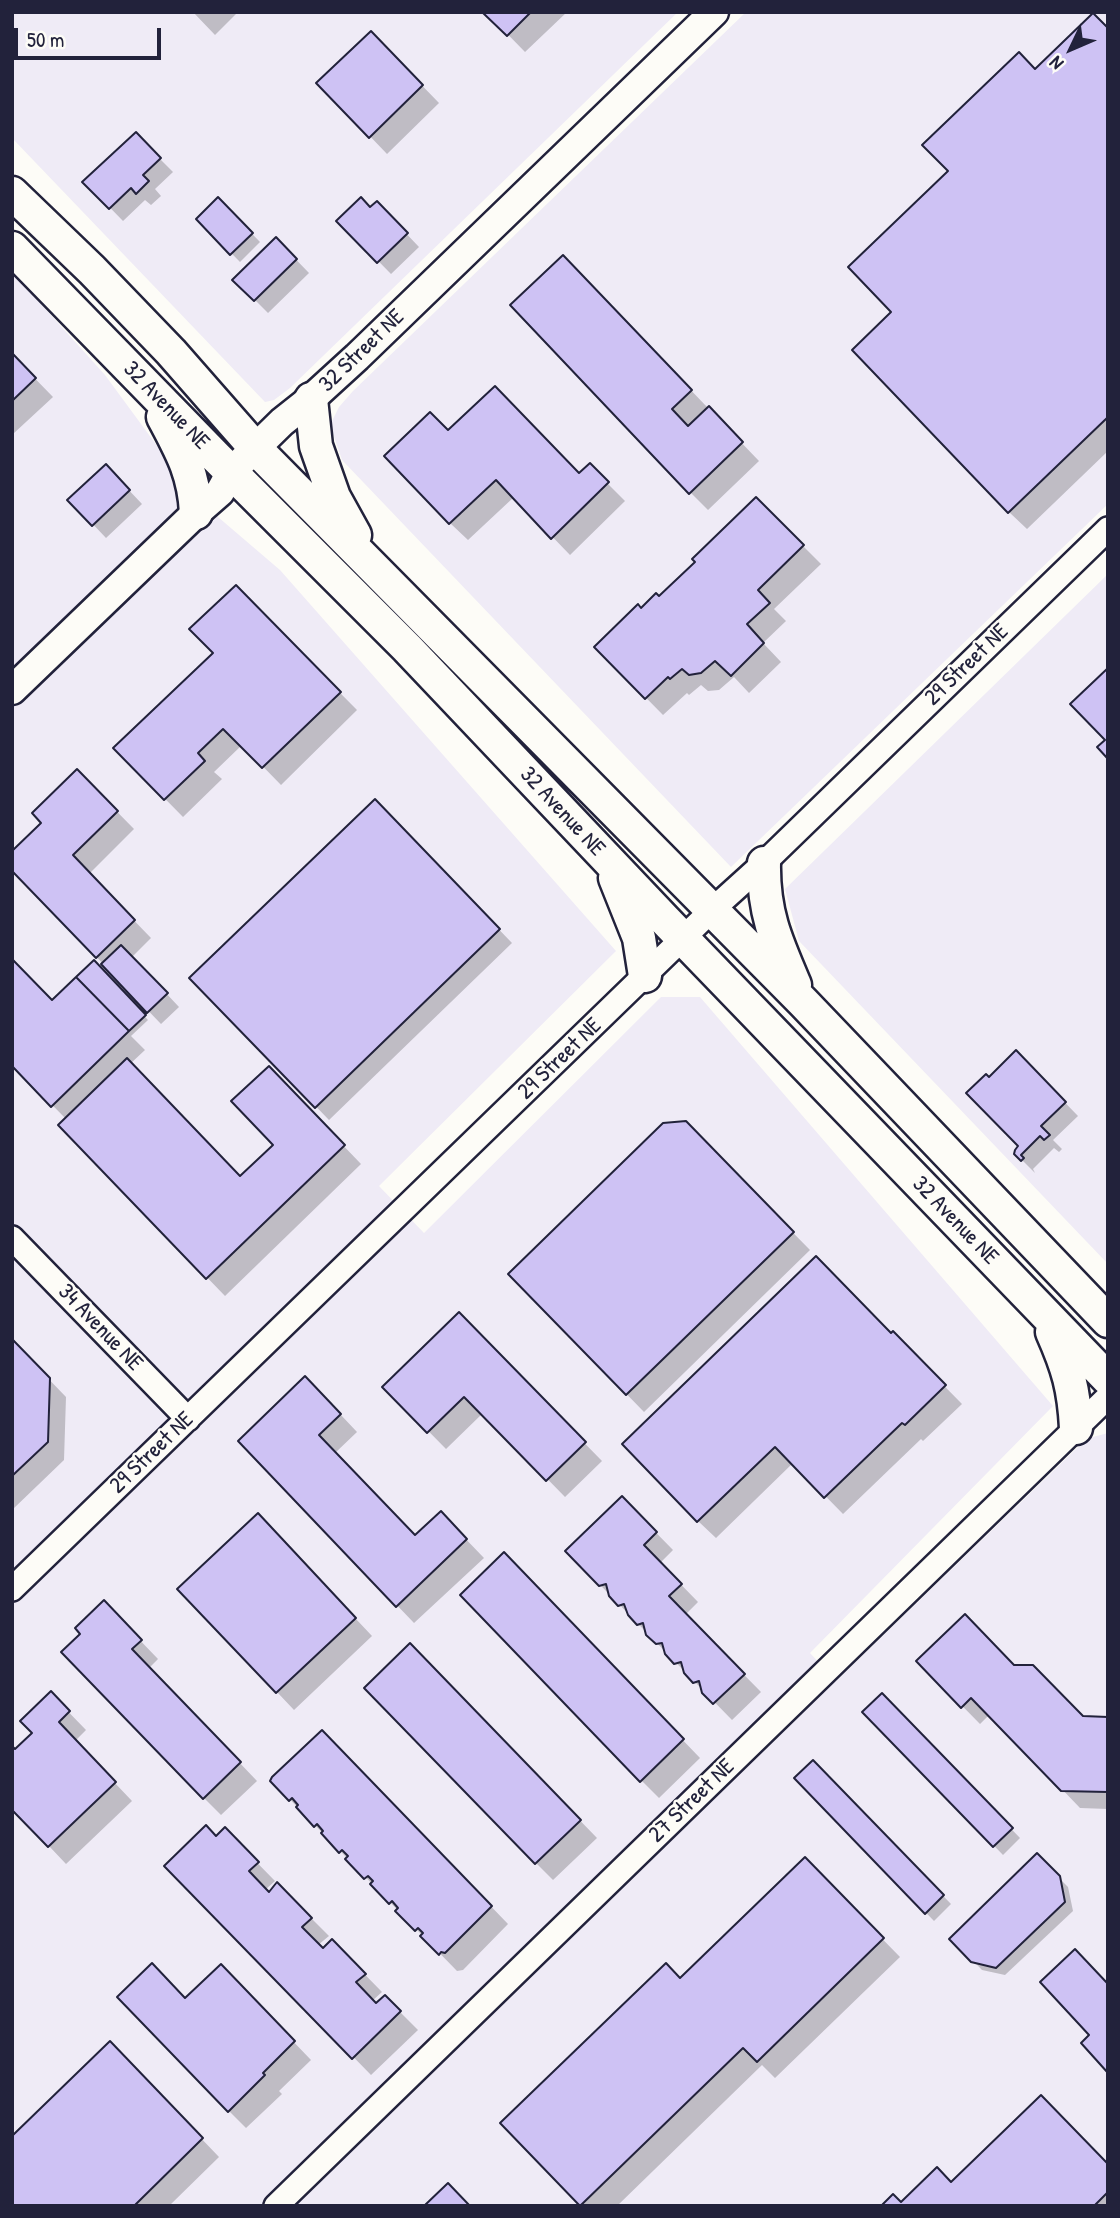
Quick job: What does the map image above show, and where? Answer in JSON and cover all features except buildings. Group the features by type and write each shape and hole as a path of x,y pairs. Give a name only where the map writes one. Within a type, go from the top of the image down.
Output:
{"main road":[{"name":"32 Avenue NE","path":"12,193 172,352 256,449 803,1002 1108,1321"},
{"name":"32 Avenue NE","path":"12,248 407,648 683,940 1108,1379"},
{"path":"146,385 190,471 196,513"},
{"path":"311,399 316,446 334,497 373,567"},
{"path":"608,861 639,938 645,976"},
{"path":"764,863 766,909 775,939 803,1002"},
{"path":"1042,1312 1067,1366 1076,1428"}],"street":[{"name":"32 Street NE","path":"12,690 220,492 231,472 282,422 311,399 714,12"},
{"name":"29 Street NE","path":"12,1589 712,909 764,863 1108,529"},
{"name":"34 Avenue NE","path":"12,1238 188,1419"},
{"name":"27 Street NE","path":"276,2206 1108,1397"}],"shaded area":[{"path":"12,12 678,12 290,388 274,400 265,402 12,138"},
{"path":"746,12 1108,12 1108,504 731,867 342,460 330,425 339,407 353,391"},
{"path":"12,272 105,375 166,458 218,517 280,570 616,951 379,1186 424,1233 661,997 700,997 1053,1406 810,1653 836,1681 1080,1445 1093,1437 1108,1433 1108,2206 12,2206"},
{"path":"1108,574 1108,1264 799,941 785,889"}]}
